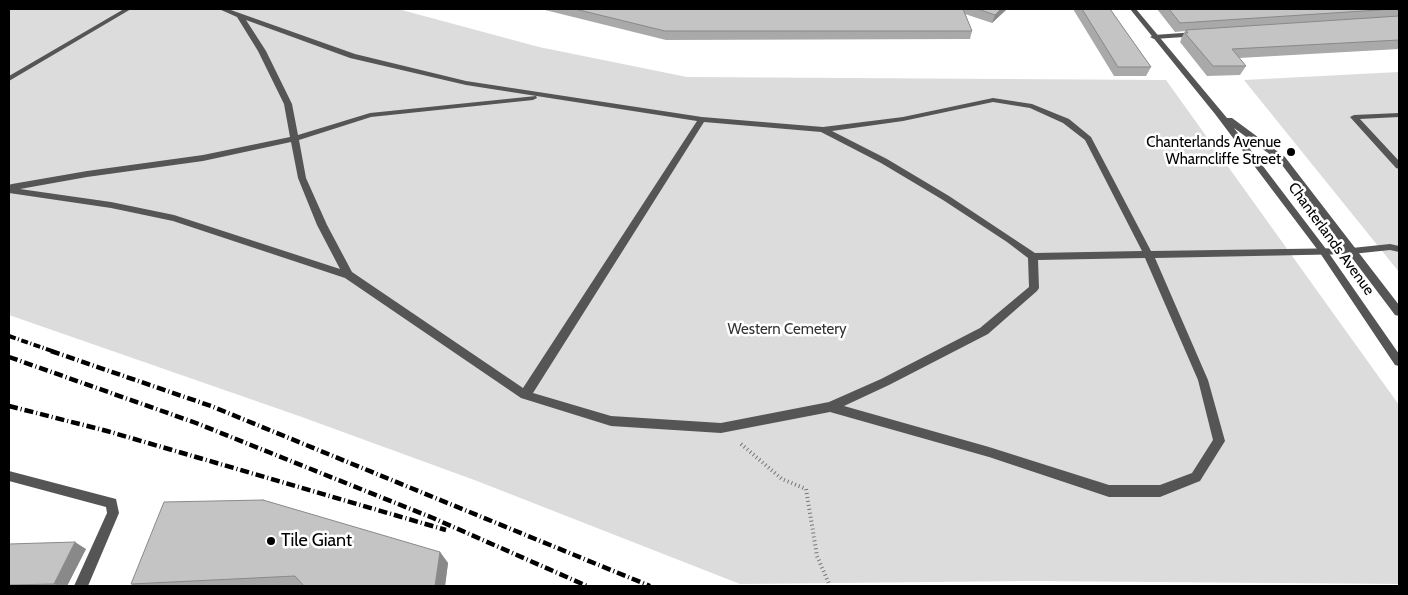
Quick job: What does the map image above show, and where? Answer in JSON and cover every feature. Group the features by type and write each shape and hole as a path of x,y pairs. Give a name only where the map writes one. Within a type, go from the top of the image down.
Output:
{"street":[{"path":"9,79 128,9"},
{"path":"222,9 353,56 466,83 702,119 823,130 903,120 993,100 1032,106 1066,121 1088,139 1148,254 1202,380 1219,441 1196,477 1160,491 1109,491 989,452 830,407"},
{"name":"Chanterlands Avenue","path":"1133,9 1154,37 1218,112 1323,251 1399,362"},
{"path":"240,16 262,51 288,104 302,178 322,225 348,275"},
{"path":"1154,37 1203,34"},
{"path":"9,189 87,174 203,158 294,139 370,115 549,96"},
{"name":"Chanterlands Avenue","path":"1218,112 1282,159 1399,312"},
{"path":"1399,115 1354,117 1399,166"},
{"path":"525,394 702,119"},
{"path":"823,130 884,161 946,198 1032,257 1399,249"},
{"path":"9,189 111,205 174,218 348,275 525,394 611,421 721,428 830,407 984,331 1034,288 1032,257"},
{"path":"9,476 112,503 113,513 81,586"}],"path":[{"path":"721,428 782,479 806,489 817,556 830,586"}],"green space":[{"name":"Western Cemetery","path":"9,9 398,9 539,47 687,77 1166,80 1399,405 1399,584 1031,581 740,584 477,481 299,416 9,315"},
{"path":"1399,72 1399,272 1244,80"}],"building":[{"path":"575,9 963,9 972,31 665,31"},
{"path":"978,9 1001,9 995,15"},
{"path":"1082,9 1110,9 1151,67 1118,67"},
{"path":"1169,9 1394,9 1180,23"},
{"path":"1399,16 1399,40 1232,49 1246,66 1213,66 1185,33 1188,33 1186,30"},
{"name":"Tile Giant","path":"263,500 440,552 435,586 304,586 295,576 131,584 164,502"},
{"path":"75,542 54,584 9,585 9,544"}],"railway":[{"path":"9,336 55,352"},
{"path":"51,351 211,406 650,586"},
{"path":"9,357 196,423 433,518 587,586"},
{"path":"9,406 107,431 446,530"}],"place":[{"name":"Chanterlands Avenue Wharncliffe Street","path":"1291,152"},
{"name":"Tile Giant","path":"271,541"}]}
